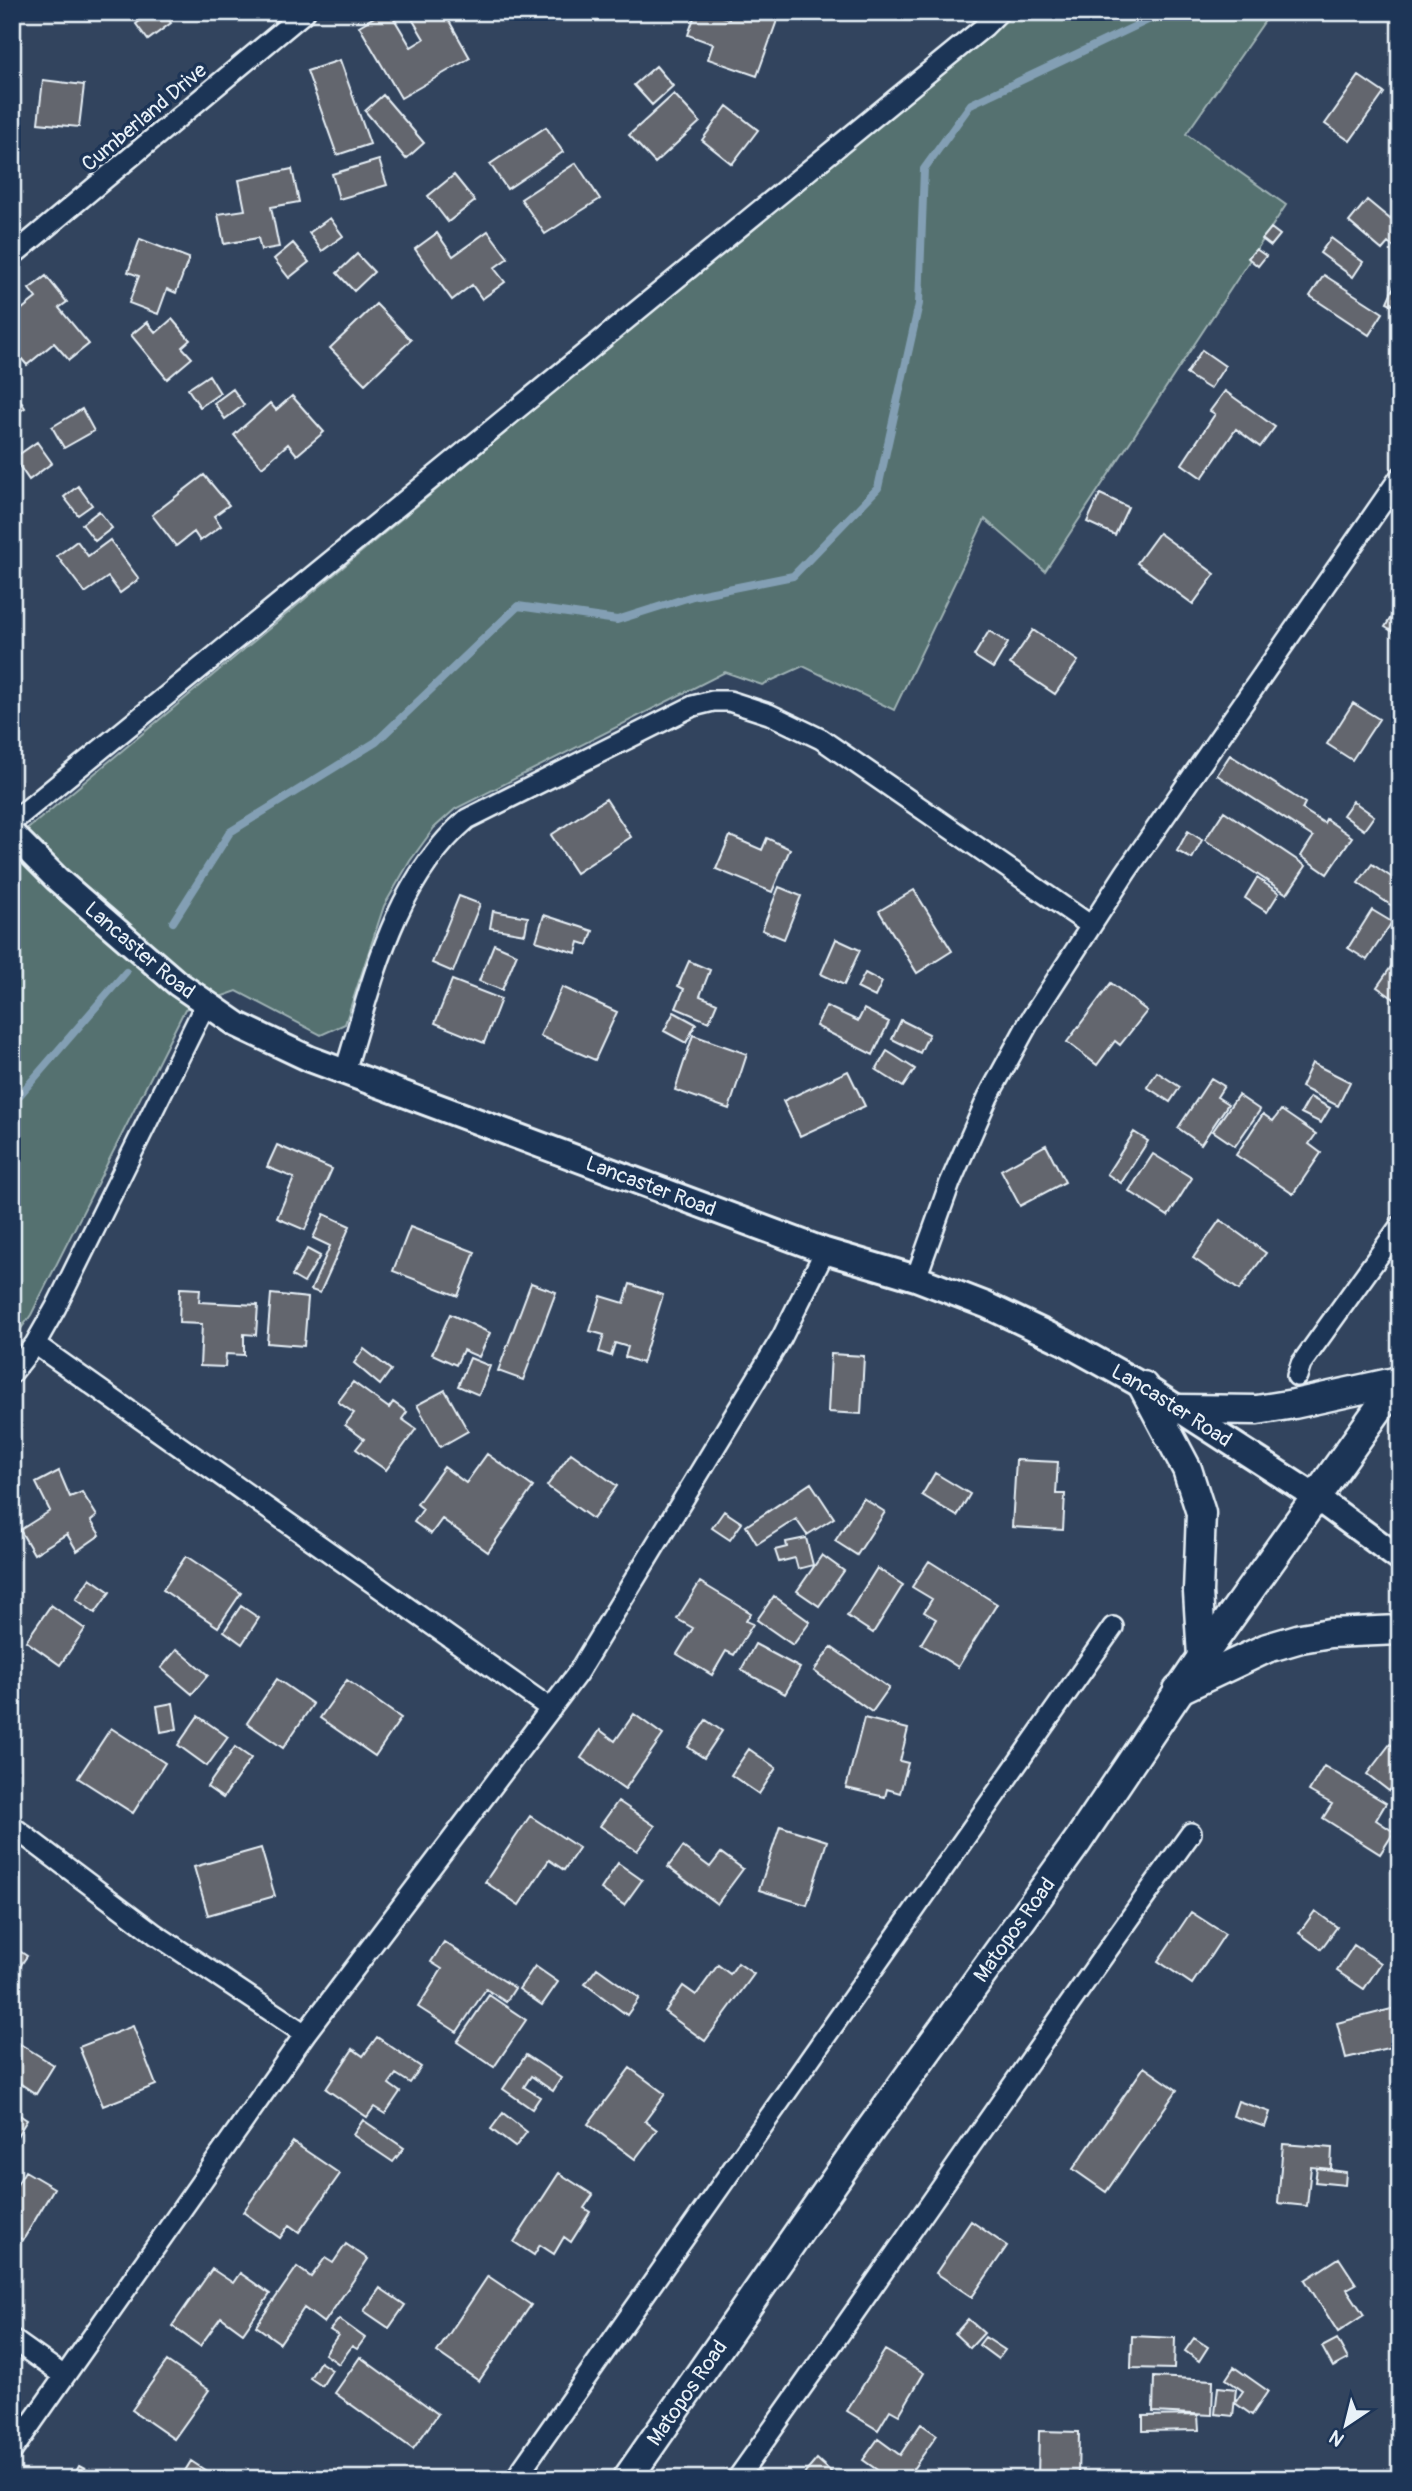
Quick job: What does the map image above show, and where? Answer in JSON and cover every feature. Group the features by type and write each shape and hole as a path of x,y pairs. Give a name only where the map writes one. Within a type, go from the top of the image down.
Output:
{"main road":[{"path":"1179,1409 1257,1410 1399,1380"},
{"name":"Matopos Road","path":"627,2479 858,2147 1077,1841 1178,1690 1399,1380"},
{"path":"1143,1386 1187,1469 1200,1513 1197,1575 1202,1657"},
{"path":"1178,1690 1267,1648 1301,1638 1330,1633 1400,1630"}],"street":[{"name":"Cumberland Drive","path":"12,256 305,12"},
{"path":"12,822 999,12"},
{"path":"916,1279 950,1183 988,1097 1029,1022 1090,925 1400,477"},
{"path":"345,1071 378,961 396,914 434,852 450,834 467,819 694,706 713,701 729,701 769,714 821,739 1090,925"},
{"name":"Lancaster Road","path":"12,834 108,924 205,1004 274,1044 825,1251 916,1279 1009,1316 1064,1342 1143,1386 1317,1498 1400,1559"},
{"path":"12,1373 34,1344 56,1307 205,1004"},
{"path":"1297,1376 1301,1364 1400,1226"},
{"path":"12,2451 305,2034 584,1662 782,1337 825,1251"},
{"path":"34,1344 551,1709"},
{"path":"515,2479 1113,1628"},
{"path":"12,1826 155,1934 305,2034"},
{"path":"737,2479 974,2143 1078,1989 1191,1833"},
{"path":"12,2339 64,2376"}],"green space":[{"path":"1007,12 1271,12 1186,134 1286,205 1045,571 985,519 894,710 803,666 762,685 725,672 455,809 434,828 410,861 384,906 345,1024 321,1035 237,991 185,1009 31,1315 12,1341 12,842 990,30"}],"building":[{"path":"152,12 163,12 171,23 148,40 136,24"},
{"path":"383,12 390,12 411,47 424,39 408,12 444,12 470,58 401,98 359,26"},
{"path":"696,12 712,12 729,19 731,12 780,12 757,76 708,59 713,44 688,35"},
{"path":"340,60 370,144 337,155 307,71"},
{"path":"656,66 673,86 652,105 634,85"},
{"path":"1359,76 1384,93 1350,141 1325,124"},
{"path":"43,80 84,85 79,127 38,123"},
{"path":"674,94 700,122 655,163 629,135"},
{"path":"383,95 424,143 406,159 365,111"},
{"path":"727,106 758,130 732,164 702,140"},
{"path":"546,127 563,152 507,189 490,164"},
{"path":"379,160 387,185 339,199 332,174"},
{"path":"576,163 600,199 545,234 521,199"},
{"path":"292,169 299,202 271,207 279,247 261,250 258,238 224,244 218,214 245,210 239,180"},
{"path":"454,175 475,201 448,222 428,196"},
{"path":"1367,200 1390,219 1400,206 1400,252 1388,243 1382,250 1349,222"},
{"path":"330,218 343,236 322,251 309,233"},
{"path":"1271,228 1280,235 1271,246 1262,239"},
{"path":"488,231 508,258 494,268 505,282 482,299 472,285 452,300 415,249 437,233 453,256"},
{"path":"1331,238 1363,262 1353,277 1320,253"},
{"path":"140,239 189,258 176,293 167,289 158,314 129,303 139,276 128,272"},
{"path":"293,243 309,262 289,278 274,259"},
{"path":"1256,249 1266,256 1258,266 1248,258"},
{"path":"357,254 374,272 354,291 337,273"},
{"path":"1324,275 1383,313 1369,335 1310,296"},
{"path":"46,276 67,302 59,308 89,344 69,360 54,343 27,365 12,348 12,317 36,298 29,289"},
{"path":"1394,286 1400,289 1400,308 1387,302"},
{"path":"376,304 411,340 365,384 330,348"},
{"path":"172,319 190,340 182,347 192,358 167,379 131,335 147,322 156,333"},
{"path":"1202,350 1225,366 1210,389 1186,374"},
{"path":"209,375 220,393 200,407 188,389"},
{"path":"12,388 25,408 12,416"},
{"path":"233,389 244,405 225,419 214,403"},
{"path":"1225,391 1275,427 1260,447 1236,429 1202,478 1182,464 1215,414 1210,411"},
{"path":"292,396 324,432 297,455 288,444 262,467 234,435 270,403 276,410"},
{"path":"82,409 94,431 64,448 52,427"},
{"path":"37,442 52,463 29,480 14,458"},
{"path":"204,475 229,505 214,516 221,526 200,541 194,532 176,546 152,515"},
{"path":"78,486 92,505 78,515 64,497"},
{"path":"1100,494 1128,507 1115,535 1087,522"},
{"path":"99,511 112,528 95,541 82,524"},
{"path":"1159,533 1215,574 1193,604 1137,563"},
{"path":"110,540 139,579 120,593 108,577 85,593 57,556 77,541 88,556"},
{"path":"1400,603 1400,636 1385,627"},
{"path":"1033,630 1078,661 1055,694 1010,664"},
{"path":"989,631 1008,643 993,668 974,656"},
{"path":"1353,703 1379,719 1352,760 1327,744"},
{"path":"1230,755 1305,803 1302,809 1324,823 1326,819 1352,837 1327,874 1301,856 1313,837 1217,775"},
{"path":"606,799 631,837 576,873 551,835"},
{"path":"1353,801 1374,816 1364,830 1343,815"},
{"path":"1224,811 1306,866 1287,894 1205,840"},
{"path":"1188,831 1202,840 1192,859 1177,851"},
{"path":"730,836 762,850 767,838 790,849 772,892 716,869"},
{"path":"1372,864 1400,883 1400,896 1392,906 1358,883"},
{"path":"1257,878 1279,893 1267,912 1245,898"},
{"path":"779,887 801,896 784,939 762,930"},
{"path":"914,890 952,951 917,973 879,911"},
{"path":"459,896 480,904 453,972 432,963"},
{"path":"1372,910 1392,922 1367,960 1348,948"},
{"path":"493,911 528,917 525,934 490,928"},
{"path":"544,915 593,931 588,945 579,942 576,953 536,941"},
{"path":"836,939 860,950 844,985 821,974"},
{"path":"494,944 517,954 502,990 479,981"},
{"path":"1400,954 1400,1003 1377,987"},
{"path":"689,961 710,970 700,996 717,1003 709,1022 676,1008 684,989 678,986"},
{"path":"865,973 882,982 875,997 857,988"},
{"path":"452,980 501,999 484,1043 435,1023"},
{"path":"1111,983 1147,1011 1120,1045 1115,1041 1097,1065 1067,1042"},
{"path":"562,987 617,1012 595,1060 540,1036"},
{"path":"826,1006 858,1021 864,1009 889,1022 873,1055 816,1026"},
{"path":"674,1012 696,1024 686,1043 664,1031"},
{"path":"901,1020 929,1034 920,1053 892,1039"},
{"path":"693,1035 747,1054 729,1109 675,1090"},
{"path":"887,1051 915,1069 903,1087 876,1070"},
{"path":"1312,1063 1350,1082 1338,1106 1301,1087"},
{"path":"848,1071 865,1106 800,1136 783,1101"},
{"path":"1157,1072 1180,1087 1170,1102 1147,1087"},
{"path":"1211,1078 1224,1086 1217,1097 1228,1104 1201,1144 1178,1128"},
{"path":"1238,1095 1260,1110 1235,1146 1213,1131"},
{"path":"1310,1097 1330,1108 1321,1123 1301,1113"},
{"path":"1281,1110 1316,1134 1309,1144 1321,1153 1293,1194 1236,1155 1263,1114 1273,1121"},
{"path":"1134,1132 1148,1141 1121,1183 1107,1174"},
{"path":"277,1145 332,1169 305,1230 277,1218 294,1178 267,1167"},
{"path":"1046,1145 1065,1182 1020,1206 1001,1170"},
{"path":"1153,1154 1192,1178 1168,1216 1129,1191"},
{"path":"324,1214 350,1226 320,1293 311,1290 330,1246 313,1238"},
{"path":"1220,1220 1266,1253 1239,1290 1193,1258"},
{"path":"410,1227 475,1252 458,1296 393,1271"},
{"path":"307,1249 320,1256 304,1283 292,1276"},
{"path":"531,1283 556,1292 523,1380 498,1371"},
{"path":"630,1284 663,1295 642,1363 625,1357 628,1347 615,1343 611,1356 599,1352 604,1335 590,1331 601,1296 624,1303"},
{"path":"180,1288 200,1289 199,1302 258,1305 256,1335 244,1334 244,1355 226,1354 225,1367 200,1366 202,1324 179,1323"},
{"path":"271,1294 308,1298 304,1346 267,1343"},
{"path":"450,1314 490,1333 479,1357 463,1350 456,1365 432,1354"},
{"path":"364,1349 391,1370 380,1385 354,1363"},
{"path":"831,1354 864,1356 861,1414 828,1412"},
{"path":"470,1358 490,1366 479,1395 458,1386"},
{"path":"353,1382 389,1408 393,1402 407,1412 402,1419 416,1429 386,1470 356,1449 364,1439 345,1425 354,1413 338,1402"},
{"path":"445,1390 468,1431 440,1447 417,1405"},
{"path":"571,1453 617,1486 593,1519 547,1486"},
{"path":"487,1454 533,1487 488,1552 442,1519 431,1534 414,1522 423,1509 417,1504 444,1467 466,1483"},
{"path":"1016,1460 1058,1462 1056,1494 1065,1494 1063,1530 1012,1527"},
{"path":"59,1471 70,1497 82,1492 97,1516 91,1521 100,1535 77,1551 67,1534 34,1554 20,1530 50,1511 36,1483"},
{"path":"935,1473 970,1494 957,1516 922,1495"},
{"path":"811,1483 834,1518 807,1535 796,1519 757,1544 746,1526"},
{"path":"863,1498 885,1512 857,1555 835,1541"},
{"path":"724,1511 742,1523 730,1540 712,1528"},
{"path":"806,1538 813,1565 798,1569 795,1558 779,1562 775,1550 787,1547 786,1542"},
{"path":"822,1555 844,1571 819,1606 797,1591"},
{"path":"186,1556 241,1593 218,1627 163,1590"},
{"path":"929,1561 997,1604 958,1667 921,1644 936,1619 924,1612 932,1599 912,1587"},
{"path":"877,1568 903,1585 873,1633 847,1616"},
{"path":"90,1578 110,1592 95,1613 76,1599"},
{"path":"700,1582 751,1613 746,1621 753,1624 734,1655 726,1651 712,1675 677,1654 693,1628 677,1619"},
{"path":"774,1596 810,1622 793,1645 757,1620"},
{"path":"51,1605 85,1629 60,1665 26,1641"},
{"path":"241,1606 259,1618 242,1644 224,1631"},
{"path":"755,1644 800,1668 785,1694 741,1670"},
{"path":"831,1647 889,1688 872,1712 814,1671"},
{"path":"177,1649 208,1675 192,1694 161,1668"},
{"path":"277,1679 313,1704 283,1748 247,1723"},
{"path":"347,1680 401,1718 375,1756 320,1718"},
{"path":"173,1703 177,1729 161,1732 157,1706"},
{"path":"634,1714 663,1735 625,1789 581,1758 600,1730 615,1741"},
{"path":"198,1716 228,1737 207,1766 178,1745"},
{"path":"864,1718 908,1729 900,1761 908,1763 900,1793 887,1789 885,1797 846,1788"},
{"path":"706,1720 722,1731 704,1758 688,1747"},
{"path":"111,1728 165,1763 133,1813 78,1778"},
{"path":"1390,1744 1400,1751 1400,1777 1389,1791 1367,1774"},
{"path":"235,1747 251,1758 223,1798 207,1787"},
{"path":"749,1749 776,1768 759,1794 731,1775"},
{"path":"1324,1766 1386,1803 1376,1820 1394,1832 1380,1854 1323,1818 1332,1804 1309,1791"},
{"path":"618,1801 655,1826 637,1851 600,1826"},
{"path":"530,1816 579,1848 564,1870 549,1860 519,1905 485,1882"},
{"path":"780,1826 827,1841 807,1905 759,1890"},
{"path":"683,1847 710,1867 721,1853 743,1869 717,1904 668,1867"},
{"path":"261,1848 275,1896 208,1915 194,1867"},
{"path":"618,1863 642,1880 624,1905 601,1889"},
{"path":"1315,1911 1337,1927 1321,1949 1299,1933"},
{"path":"1191,1912 1225,1934 1192,1984 1158,1961"},
{"path":"444,1942 515,1988 506,2002 486,1989 457,2032 418,2007 442,1969 431,1962"},
{"path":"1354,1945 1381,1963 1364,1989 1337,1971"},
{"path":"12,1946 27,1956 12,1978"},
{"path":"738,1963 754,1974 705,2041 665,2012 683,1986 696,1995 718,1965 730,1974"},
{"path":"535,1966 558,1982 542,2005 519,1989"},
{"path":"597,1968 639,1998 627,2015 585,1984"},
{"path":"489,1995 526,2020 494,2067 457,2042"},
{"path":"1399,2007 1400,2045 1346,2058 1337,2023"},
{"path":"133,2026 156,2085 103,2106 79,2047"},
{"path":"377,2037 421,2067 410,2083 396,2074 389,2084 400,2092 385,2114 374,2107 367,2117 326,2089 353,2049 363,2056"},
{"path":"20,2044 54,2065 36,2094 12,2078 12,2056"},
{"path":"526,2055 561,2078 553,2091 531,2076 524,2087 540,2097 532,2109 503,2089"},
{"path":"1144,2067 1177,2090 1106,2192 1073,2169"},
{"path":"630,2068 665,2094 645,2121 657,2130 635,2159 588,2124"},
{"path":"1238,2101 1270,2112 1265,2127 1233,2116"},
{"path":"12,2110 27,2120 15,2139 12,2137"},
{"path":"503,2113 527,2132 515,2147 491,2129"},
{"path":"363,2120 404,2148 393,2162 353,2135"},
{"path":"293,2142 340,2174 299,2232 289,2225 280,2238 243,2212"},
{"path":"1283,2144 1332,2148 1331,2169 1311,2167 1307,2206 1278,2203"},
{"path":"1317,2168 1346,2172 1345,2185 1315,2182"},
{"path":"25,2171 54,2188 23,2240 12,2233 12,2193"},
{"path":"559,2173 593,2195 584,2208 590,2212 571,2242 564,2237 554,2254 540,2245 534,2255 514,2242"},
{"path":"971,2221 1007,2246 972,2297 936,2273"},
{"path":"346,2244 368,2259 324,2323 304,2308 280,2343 256,2326 297,2267 311,2277 325,2258 333,2263"},
{"path":"1339,2258 1356,2284 1347,2289 1364,2315 1338,2332 1305,2280"},
{"path":"212,2269 233,2283 240,2273 270,2294 243,2333 221,2317 200,2346 172,2326"},
{"path":"488,2276 531,2305 479,2381 437,2352"},
{"path":"380,2288 405,2305 389,2328 364,2311"},
{"path":"339,2319 365,2338 357,2349 352,2346 339,2364 325,2354 338,2335 330,2330"},
{"path":"968,2319 984,2333 970,2348 955,2334"},
{"path":"1132,2336 1175,2338 1174,2369 1131,2368"},
{"path":"985,2337 1005,2350 998,2359 979,2345"},
{"path":"1194,2338 1208,2347 1199,2361 1185,2351"},
{"path":"1337,2339 1348,2359 1333,2367 1322,2347"},
{"path":"885,2350 924,2373 899,2415 890,2410 878,2430 847,2411"},
{"path":"360,2357 438,2414 413,2449 335,2393"},
{"path":"167,2361 209,2390 174,2439 132,2410"},
{"path":"320,2362 332,2370 322,2386 310,2378"},
{"path":"1234,2367 1268,2391 1252,2415 1235,2403 1243,2391 1226,2379"},
{"path":"1154,2377 1213,2380 1212,2415 1153,2412"},
{"path":"1218,2387 1236,2389 1233,2416 1215,2414"},
{"path":"1198,2415 1199,2430 1143,2431 1143,2416"},
{"path":"921,2424 937,2435 906,2479 890,2479 863,2460 878,2439 900,2455"},
{"path":"1039,2431 1079,2432 1078,2479 1038,2479"},
{"path":"817,2459 839,2479 800,2479"},
{"path":"191,2461 214,2476 212,2479 180,2479"},
{"path":"79,2466 103,2479 72,2479"}],"waterway":[{"path":"173,922 230,832 376,742 518,606 617,620 693,596 793,576 878,488 919,304 924,169 971,104 1165,12"},
{"path":"12,1104 126,972"}]}
